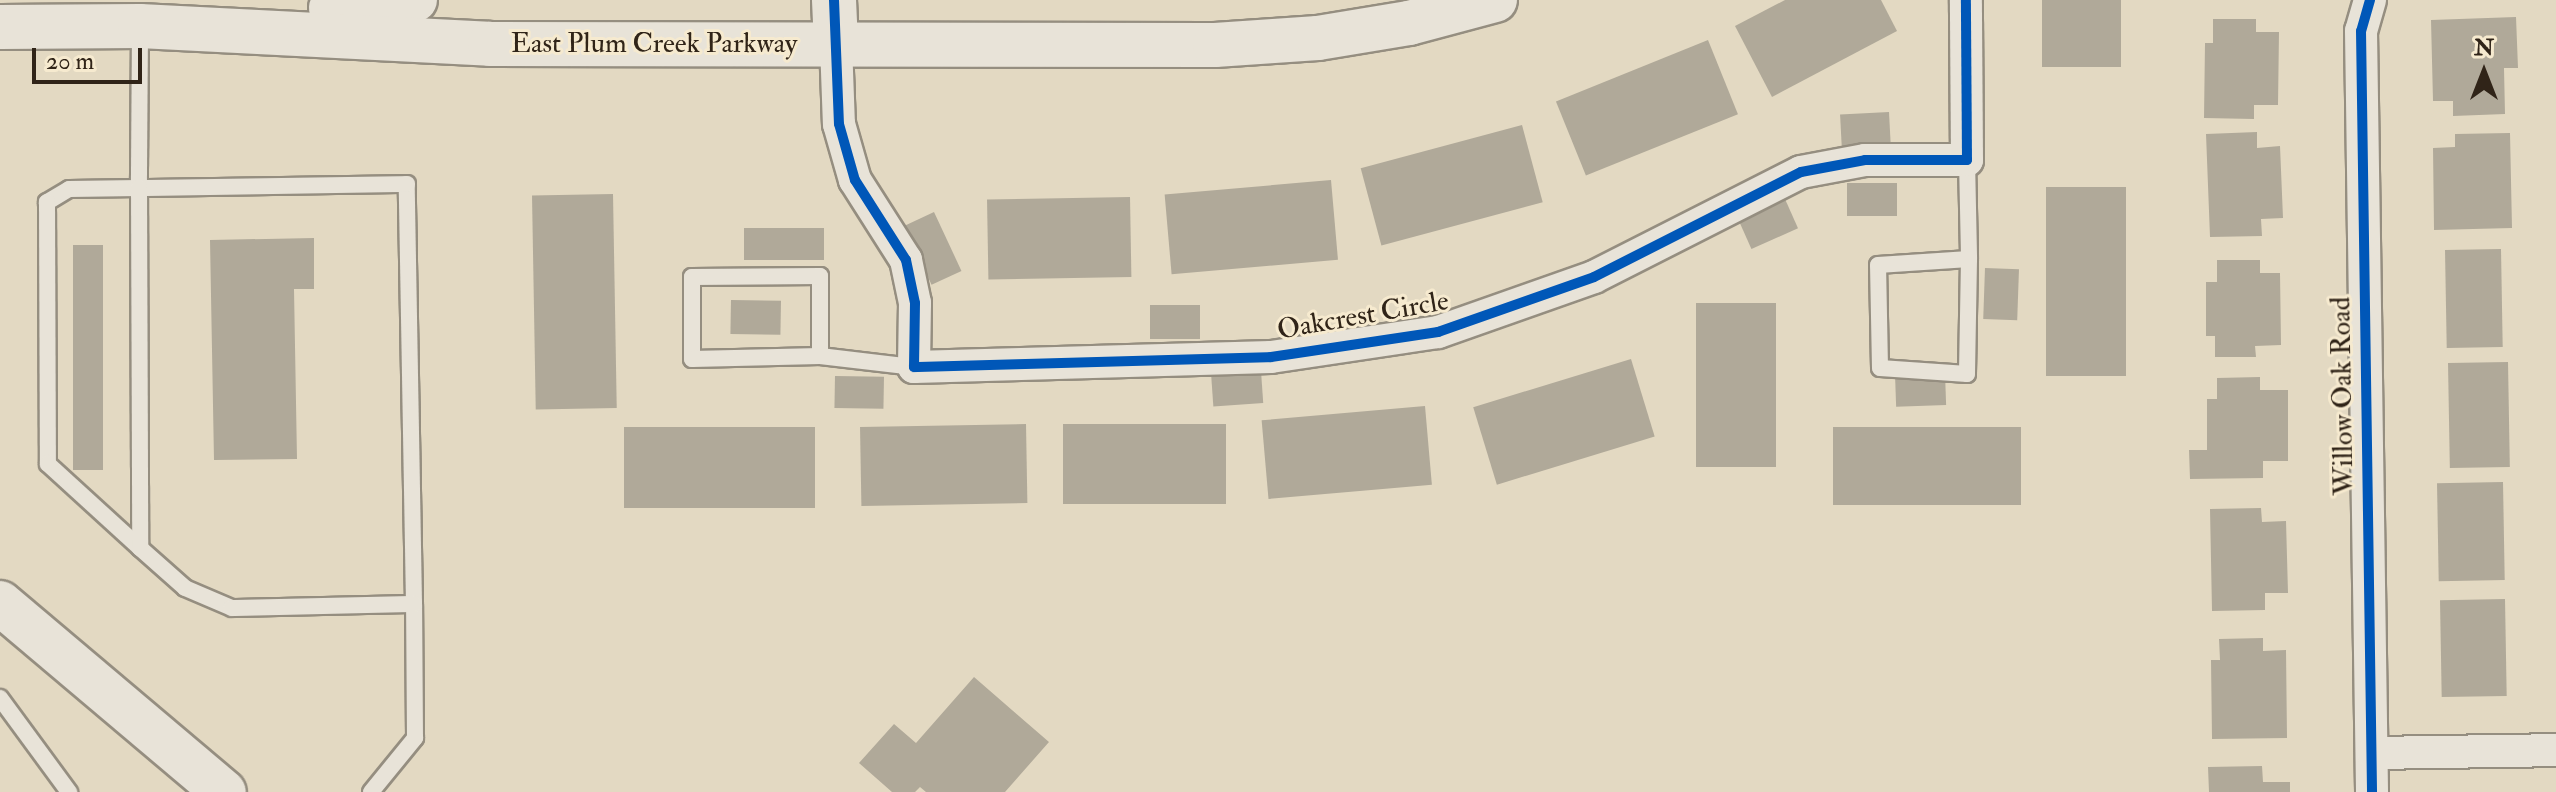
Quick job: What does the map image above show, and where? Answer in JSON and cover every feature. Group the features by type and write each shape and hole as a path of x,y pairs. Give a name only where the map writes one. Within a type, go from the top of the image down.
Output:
{"main road":[{"path":"140,26 168,6 196,0"},
{"path":"215,0 386,11 415,0"},
{"path":"834,0 836,44"},
{"name":"East Plum Creek Parkway","path":"0,27 140,26 490,44 1259,42 1409,23 1495,0"},
{"path":"0,603 224,792"}],"street":[{"path":"1966,0 1967,160"},
{"name":"Willow Oak Road","path":"2370,0 2361,31 2372,792"},
{"path":"836,44 839,124 855,180 906,260 915,303 914,367"},
{"name":"Oakcrest Circle","path":"914,367 1271,357 1438,332 1594,277 1801,172 1865,160 1967,160"},
{"path":"2373,753 2556,750"}],"lane":[{"path":"140,26 140,548"},
{"path":"1967,160 1969,259 1967,374 1880,368 1878,265 1969,259"},
{"path":"371,792 415,738 414,604 407,184 69,189 47,202 48,464 185,588 232,608 414,604"},
{"path":"820,356 820,276 692,277 692,359 820,356 914,367"},
{"path":"0,698 69,792"}],"building":[{"path":"1785,0 1881,0 1897,31 1772,97 1735,26"},
{"path":"2042,0 2121,0 2121,67 2042,67"},
{"path":"2516,17 2518,68 2504,68 2505,114 2453,116 2453,101 2433,101 2431,20"},
{"path":"2213,19 2256,19 2256,32 2279,32 2278,105 2254,105 2254,119 2204,118 2205,43 2213,43"},
{"path":"1708,40 1738,114 1586,176 1556,101"},
{"path":"1889,112 1891,146 1842,149 1840,115"},
{"path":"1522,125 1543,202 1381,245 1361,168"},
{"path":"2257,132 2257,148 2280,146 2283,218 2261,219 2262,236 2210,237 2206,134"},
{"path":"2510,133 2512,228 2434,230 2433,148 2455,147 2455,134"},
{"path":"1331,180 1338,260 1172,274 1165,195"},
{"path":"1847,183 1897,183 1897,216 1847,216"},
{"path":"2046,187 2126,187 2126,376 2046,376"},
{"path":"613,194 617,408 536,409 532,195"},
{"path":"1130,197 1131,277 988,279 987,199"},
{"path":"1785,199 1798,228 1751,249 1738,220"},
{"path":"934,212 961,271 932,285 904,226"},
{"path":"744,228 824,228 824,260 744,260"},
{"path":"314,238 314,289 294,289 297,459 214,460 210,240"},
{"path":"73,245 103,245 103,470 73,470"},
{"path":"2501,249 2503,347 2447,348 2445,250"},
{"path":"2217,260 2260,260 2260,273 2280,273 2281,345 2255,346 2256,357 2215,357 2215,336 2206,336 2206,282 2217,282"},
{"path":"1985,268 2019,269 2017,320 1983,319"},
{"path":"731,300 781,301 780,335 730,334"},
{"path":"1696,303 1776,303 1776,467 1696,467"},
{"path":"1150,305 1200,305 1200,339 1150,339"},
{"path":"1631,359 1655,436 1497,485 1473,407"},
{"path":"2508,362 2510,467 2450,468 2448,363"},
{"path":"1261,371 1263,403 1213,406 1211,374"},
{"path":"1945,373 1946,405 1896,407 1895,375"},
{"path":"835,376 884,377 883,409 834,408"},
{"path":"2260,377 2260,390 2288,390 2288,461 2263,461 2263,478 2190,479 2189,450 2207,450 2207,399 2217,399 2217,378"},
{"path":"1425,406 1432,485 1269,499 1262,420"},
{"path":"1026,424 1027,503 861,506 860,427"},
{"path":"1063,424 1226,424 1226,504 1063,504"},
{"path":"624,427 815,427 815,508 624,508"},
{"path":"1833,427 2021,427 2021,505 1833,505"},
{"path":"2503,482 2505,580 2439,581 2437,483"},
{"path":"2261,508 2262,522 2286,521 2288,593 2265,593 2265,610 2212,611 2210,509"},
{"path":"2505,599 2507,696 2442,697 2440,600"},
{"path":"2263,638 2263,651 2286,650 2287,738 2212,739 2211,660 2220,660 2219,639"},
{"path":"974,677 1049,742 1005,792 926,792 920,787 915,792 892,792 859,763 894,724 916,743"},
{"path":"2262,766 2263,782 2290,782 2290,792 2209,792 2208,767"}],"cycle path":[{"path":"834,0 839,124 855,180 906,260 915,303 914,367 1271,357 1438,332 1594,277 1801,172 1865,160 1967,160 1966,0"},
{"path":"2370,0 2361,31 2372,792"}]}
